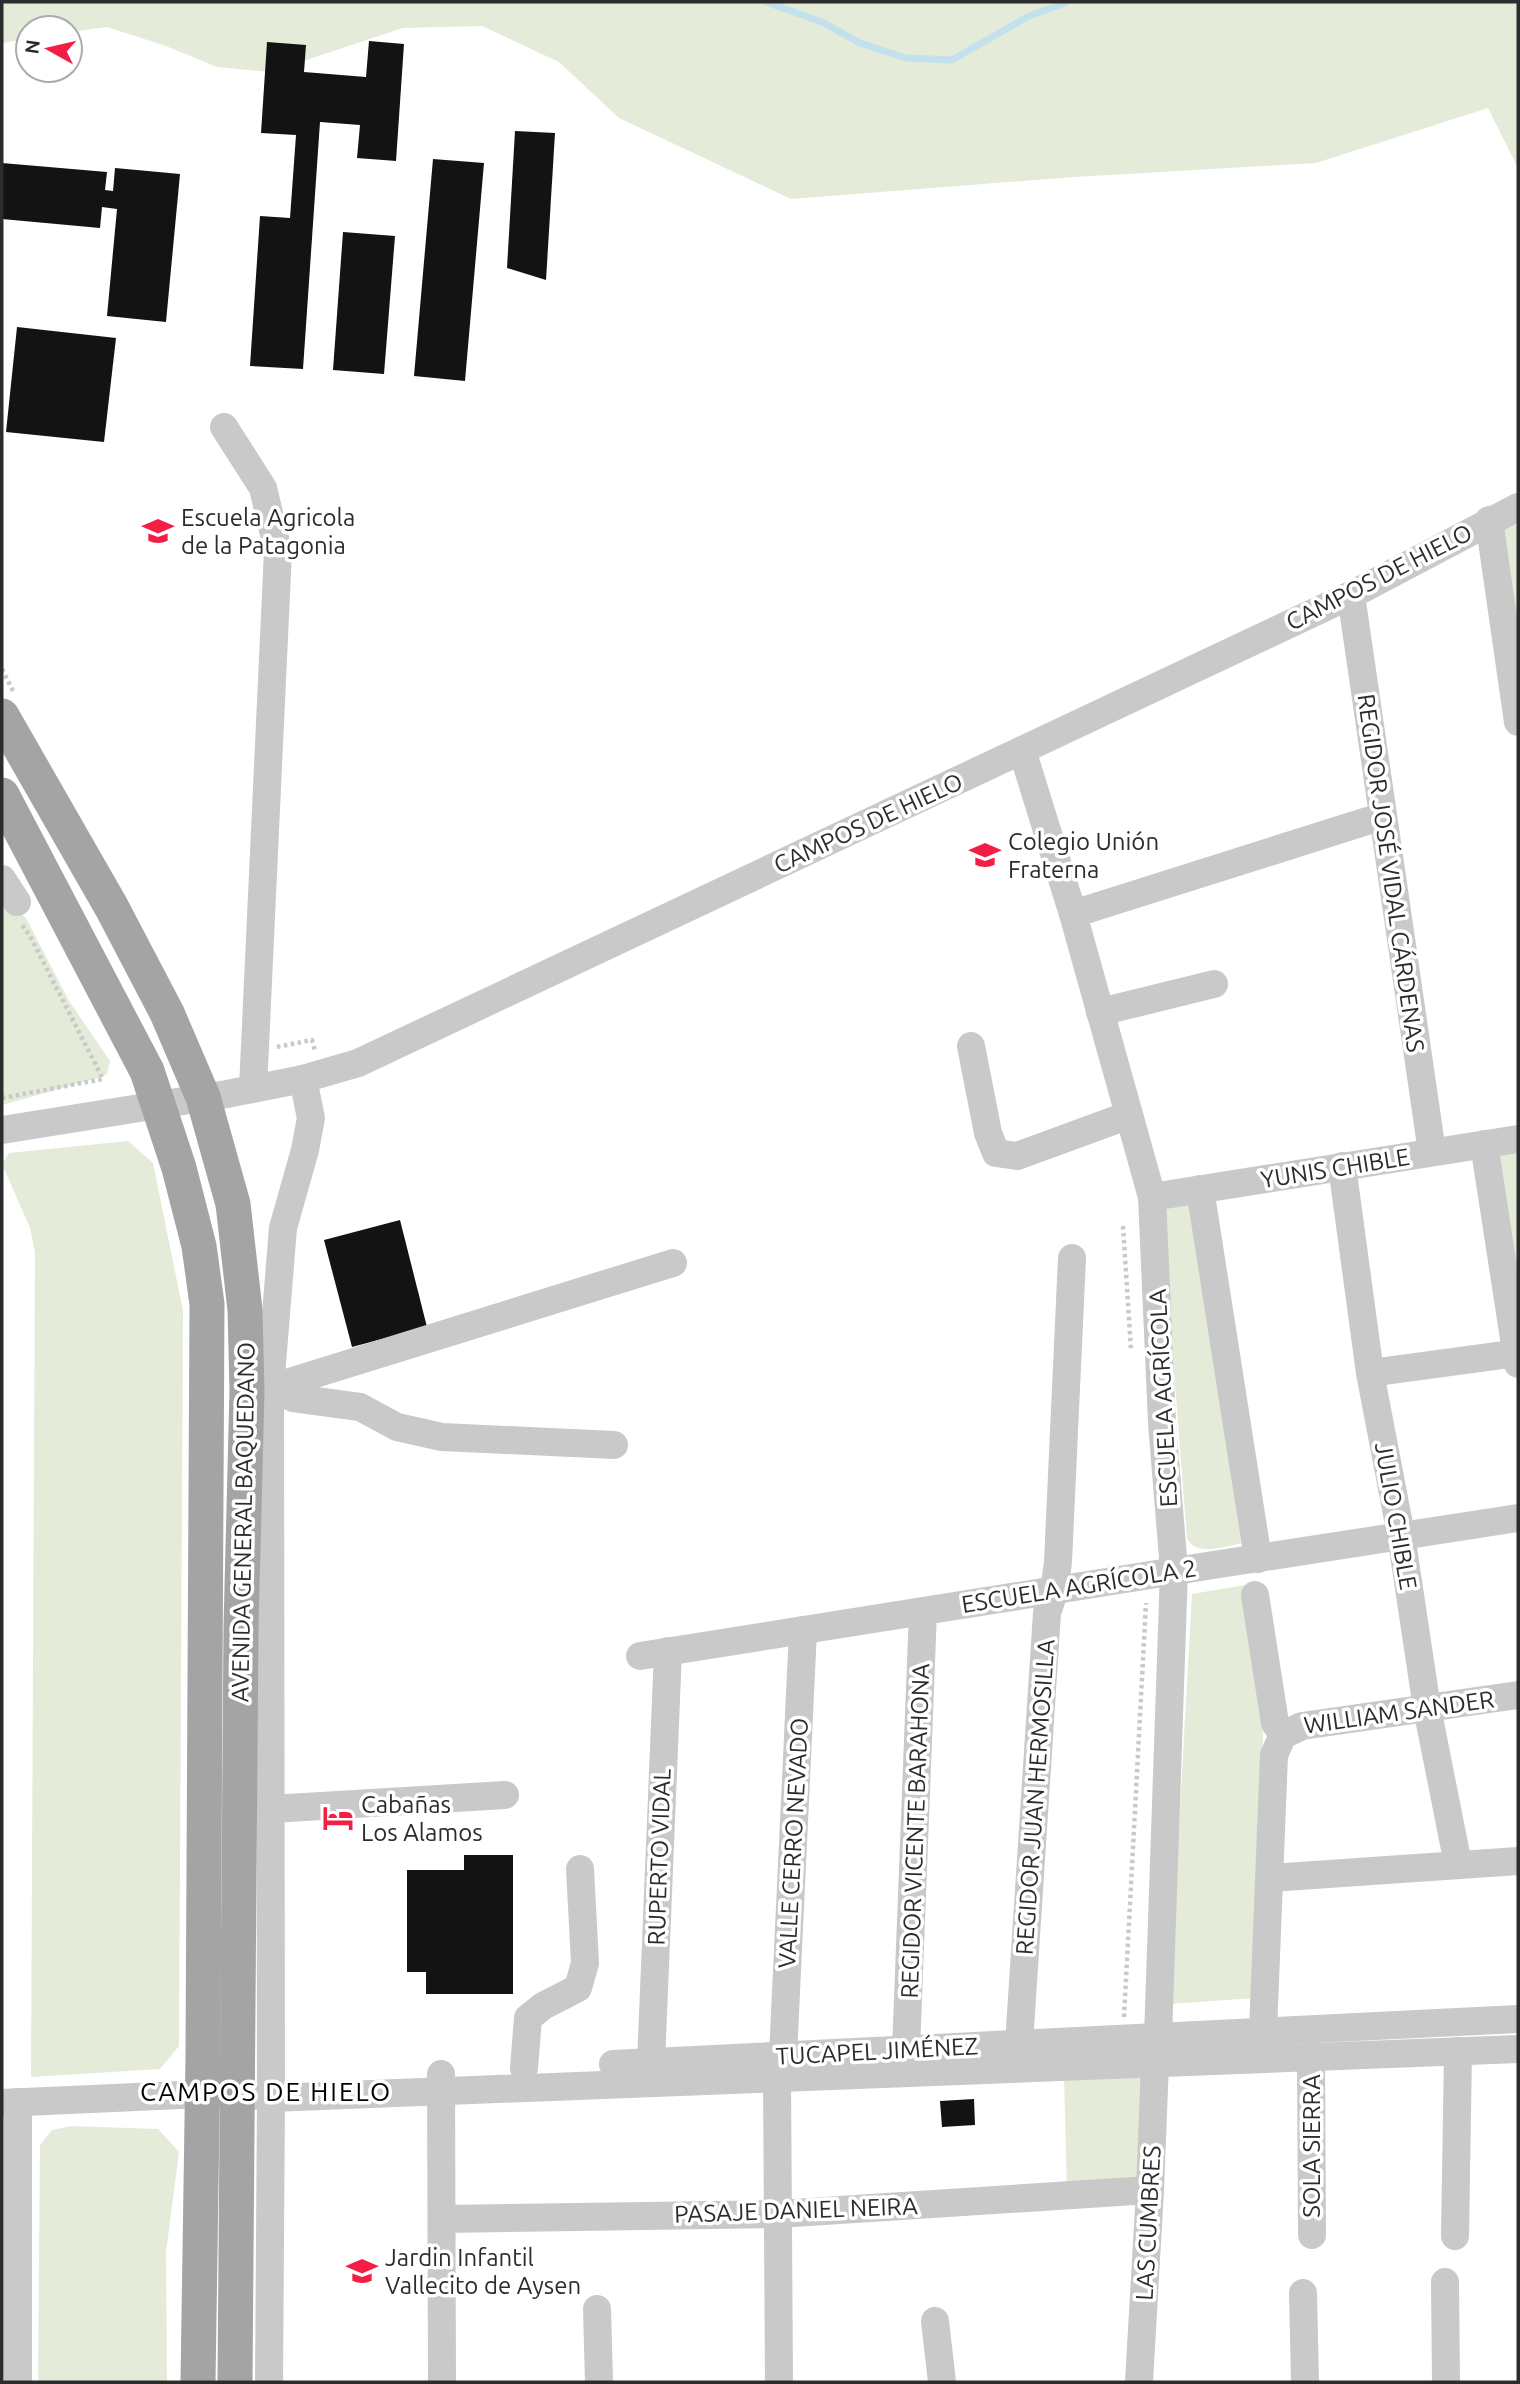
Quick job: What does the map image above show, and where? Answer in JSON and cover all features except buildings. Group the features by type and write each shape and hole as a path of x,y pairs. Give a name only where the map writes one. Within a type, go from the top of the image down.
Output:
{"main road":[{"name":"AVENIDA GENERAL BAQUEDANO","path":"2,716 140,959 167,1013 203,1097 233,1204 245,1310 247,1390 240,1627 260,2091 235,2382"},
{"name":"AVENIDA GENERAL BAQUEDANO","path":"2,795 147,1071 180,1168 199,1246 207,1304 203,2094 198,2382"}],"street":[{"path":"224,427 263,488 278,551 253,1089"},
{"name":"CAMPOS DE HIELO","path":"158,1103 303,1079 377,1055 1350,595 1518,507"},
{"path":"1489,520 1518,722"},
{"name":"REGIDOR JOSÉ VIDAL CÁRDENAS","path":"1350,595 1432,1152"},
{"name":"ESCUELA AGRÍCOLA","path":"1022,750 1073,914 1152,1197 1162,1423 1156,2050"},
{"path":"1073,914 1383,816"},
{"path":"2,879 16,910"},
{"path":"1101,1012 1213,984"},
{"path":"971,1045 988,1133 996,1153 1017,1156 1129,1115"},
{"name":"AVENIDA GENERAL BAQUEDANO","path":"269,2382 260,2091 271,1809 270,1388 283,1228 305,1150 310,1118 303,1079"},
{"path":"2,1130 158,1103"},
{"name":"YUNIS CHIBLE","path":"1152,1197 1518,1139"},
{"path":"1370,1373 1518,1357 1484,1144"},
{"name":"JULIO CHIBLE","path":"1342,1166 1370,1373 1401,1535 1427,1708 1458,1864"},
{"path":"1200,1189 1258,1559"},
{"name":"REGIDOR JUAN HERMOSILLA","path":"1019,2044 1047,1613 1054,1592 1058,1562 1072,1258"},
{"path":"270,1388 673,1263"},
{"path":"270,1388 293,1398 360,1407 397,1427 443,1437 614,1445"},
{"name":"ESCUELA AGRÍCOLA 2","path":"640,1656 1518,1518"},
{"path":"1255,1595 1275,1723 1283,1735 1274,1755 1263,2032"},
{"name":"REGIDOR VICENTE BARAHONA","path":"906,2050 923,1611"},
{"name":"VALLE CERRO NEVADO","path":"779,2382 780,2067 803,1630"},
{"name":"RUPERTO VIDAL","path":"651,2063 668,1651"},
{"name":"WILLIAM SANDER","path":"1283,1735 1302,1726 1518,1695"},
{"path":"271,1809 505,1795"},
{"path":"1270,1878 1518,1861"},
{"path":"524,2068 528,2018 543,2006 578,1988 585,1963 580,1869"},
{"name":"TUCAPEL JIMÉNEZ","path":"441,2080 524,2068 651,2063 780,2067 906,2050 1123,2039 1156,2050 1263,2032 1518,2019"},
{"name":"TUCAPEL JIMÉNEZ","path":"10,2102 441,2080 1156,2050 1311,2057 1518,2049"},
{"name":"LAS CUMBRES","path":"1139,2382 1156,2050"},
{"path":"1455,2236 1458,2051"},
{"name":"SOLA SIERRA","path":"1311,2057 1312,2235"},
{"path":"441,2080 442,2382"},
{"path":"10,2102 18,2382"},
{"name":"PASAJE DANIEL NEIRA","path":"442,2219 778,2214 1150,2190"},
{"path":"1445,2282 1446,2382"},
{"path":"1303,2293 1305,2382"},
{"path":"597,2309 599,2382"},
{"path":"935,2321 942,2382"}],"path":[{"path":"2,1098 103,1079 16,910"},
{"path":"1123,1226 1132,1352"},
{"path":"1123,2039 1161,1572"}],"green space":[{"path":"2,2 1518,2 1518,168 1488,108 1316,163 1074,177 791,199 619,118 559,62 482,26 403,28 270,72 217,67 166,46 107,27 84,30 84,14 14,14 14,41 2,43"},
{"path":"1518,517 1518,640 1501,525"},
{"path":"2,898 26,918 69,1001 110,1061 107,1074 98,1078 2,1105"},
{"path":"128,1141 153,1163 183,1311 179,2046 160,2069 31,2077 35,1252 30,1228 2,1164 9,1153"},
{"path":"1518,1150 1518,1327 1493,1156"},
{"path":"1187,1205 1191,1207 1241,1543 1211,1549 1197,1547 1187,1538 1162,1220 1167,1208"},
{"path":"1245,1585 1264,1698 1256,1998 1169,2004 1192,1594"},
{"path":"1147,2070 1145,2186 1067,2194 1064,2074"},
{"path":"71,2126 158,2129 179,2152 166,2252 167,2382 38,2382 40,2145 52,2130"}],"waterway":[{"path":"766,2 822,22 860,43 906,58 952,60 1027,17 1067,2"}],"place":[{"name":"Escuela Agricola de la Patagonia","path":"158,531"},
{"name":"Colegio Unión Fraterna","path":"985,855"},
{"name":"Cabañas Los Alamos","path":"338,1818"},
{"name":"Jardin Infantil Vallecito de Aysen","path":"362,2271"}],"district":[{"name":"CAMPOS DE HIELO","path":"266,2091"}]}
